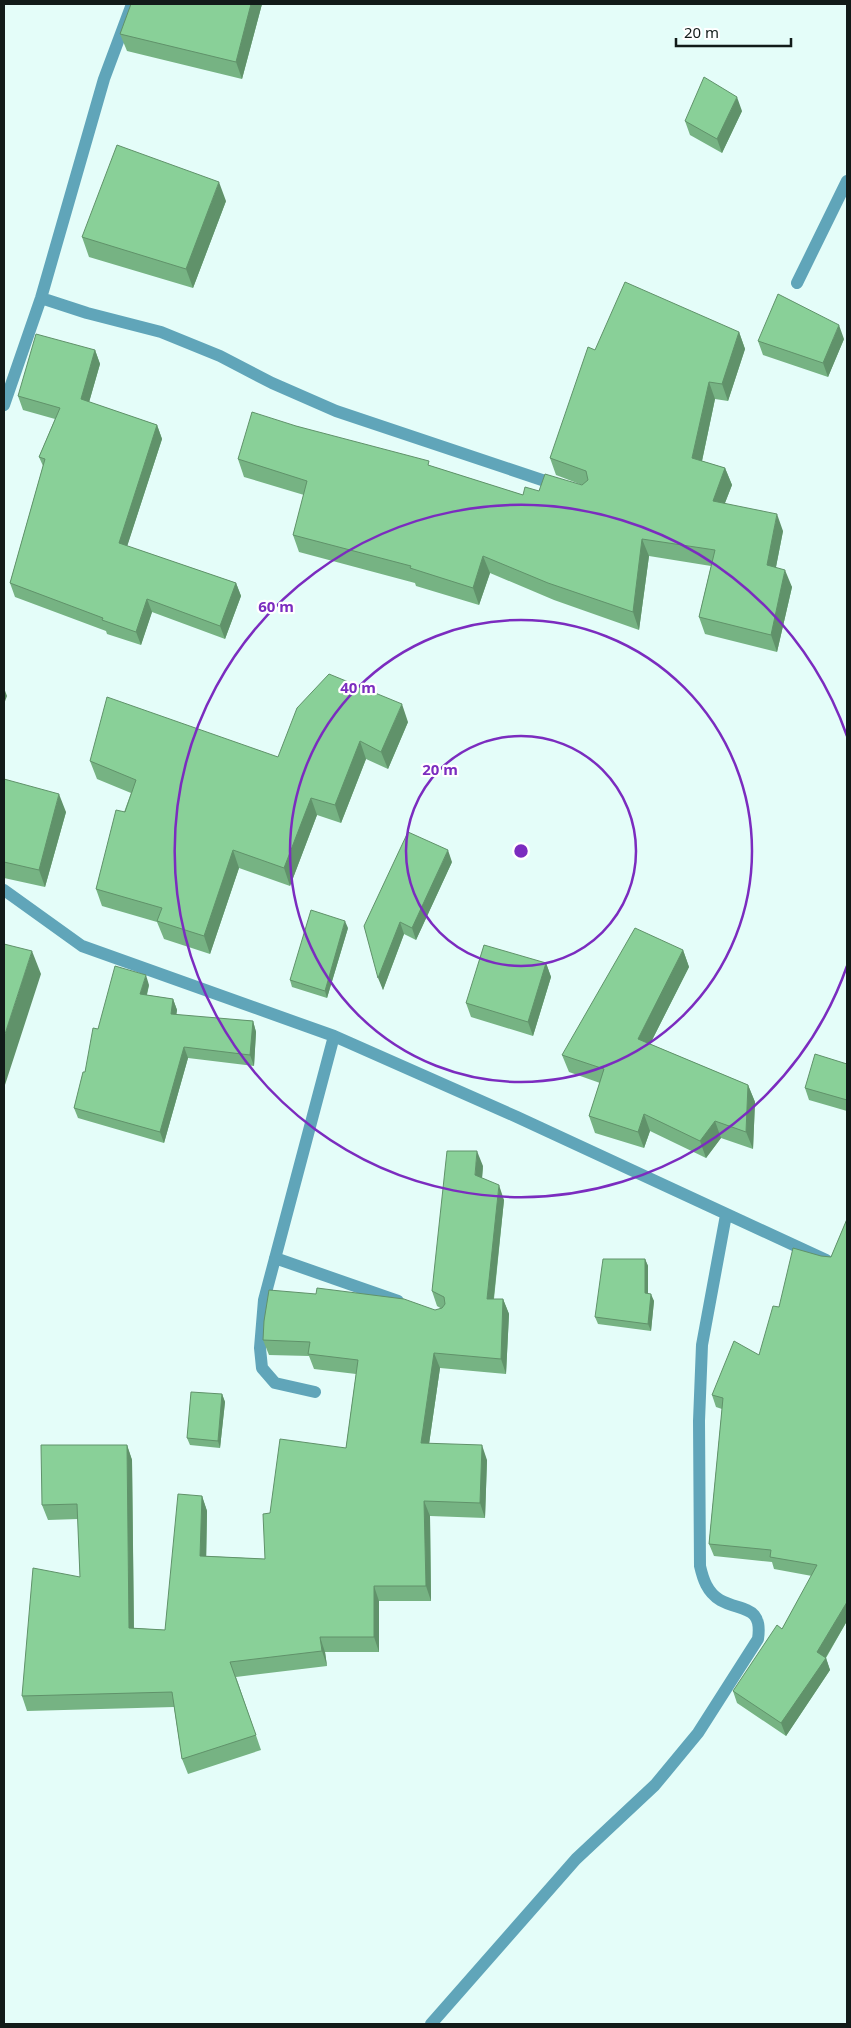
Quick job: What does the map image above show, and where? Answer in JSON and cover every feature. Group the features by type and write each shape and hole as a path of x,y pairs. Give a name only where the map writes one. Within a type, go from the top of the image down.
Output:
{"street":[{"path":"4,405 41,298 104,79 132,4"},
{"path":"797,283 847,181"},
{"path":"41,298 161,332 220,356 272,383 336,412 568,488"},
{"path":"4,890 82,946 334,1036 517,1117 828,1261"},
{"path":"315,1392 275,1383 262,1368 260,1348 264,1300 334,1036"},
{"path":"431,2024 576,1859 655,1785 698,1733 758,1639 760,1625 758,1618 748,1610 719,1599 707,1588 700,1566 698,1421 702,1345 726,1215"},
{"path":"275,1258 406,1304"}],"building":[{"path":"131,4 251,4 236,62 120,34"},
{"path":"704,77 737,97 717,139 685,121"},
{"path":"117,145 219,182 186,269 82,237"},
{"path":"625,282 739,332 722,384 709,382 692,458 725,468 713,501 777,514 767,565 785,570 771,635 699,617 715,550 642,539 633,612 548,583 483,556 473,588 410,568 411,566 293,535 307,481 238,459 252,412 296,426 429,461 428,465 523,495 525,487 539,491 545,474 582,485 588,480 586,471 550,458 588,347 595,350"},
{"path":"778,294 839,325 823,363 758,341"},
{"path":"36,334 95,350 81,399 157,425 119,543 236,583 220,626 147,599 136,632 10,583 45,459 39,457 60,408 18,396"},
{"path":"329,674 402,704 381,752 360,741 335,805 311,798 284,868 233,850 204,936 157,921 162,908 96,889 116,810 125,812 136,780 90,761 107,697 278,757 297,708"},
{"path":"4,779 59,794 39,870 4,862"},
{"path":"408,832 448,850 412,928 400,922 378,978 364,926"},
{"path":"311,910 345,921 325,991 290,980"},
{"path":"635,928 683,950 638,1039 748,1085 746,1132 715,1121 700,1141 644,1114 638,1132 589,1116 604,1069 562,1055"},
{"path":"4,944 32,951 4,1037"},
{"path":"484,945 546,963 528,1022 466,1003"},
{"path":"115,966 146,975 140,994 173,999 171,1014 253,1021 250,1055 184,1047 160,1132 74,1108 83,1072 85,1072 93,1028 98,1029"},
{"path":"815,1054 847,1064 847,1100 805,1088"},
{"path":"447,1151 477,1151 475,1175 499,1185 487,1299 503,1299 501,1359 434,1353 421,1443 482,1445 480,1503 424,1501 426,1586 374,1586 374,1637 320,1637 322,1651 230,1662 256,1735 182,1759 172,1692 22,1696 33,1568 80,1577 77,1504 42,1505 41,1445 127,1445 129,1628 165,1630 178,1494 202,1496 200,1556 265,1559 263,1514 270,1513 280,1439 346,1448 358,1360 308,1354 310,1342 263,1340 269,1290 316,1294 317,1288 404,1299 435,1310 442,1308 445,1304 444,1297 432,1291"},
{"path":"847,1219 847,1602 817,1652 826,1658 781,1723 733,1691 777,1625 782,1629 817,1565 770,1557 771,1550 709,1544 723,1398 712,1395 734,1341 759,1355 773,1306 779,1307 793,1248 831,1257"},
{"path":"603,1259 645,1259 645,1293 651,1294 648,1324 595,1317"},
{"path":"191,1392 222,1394 218,1441 187,1438"}]}
